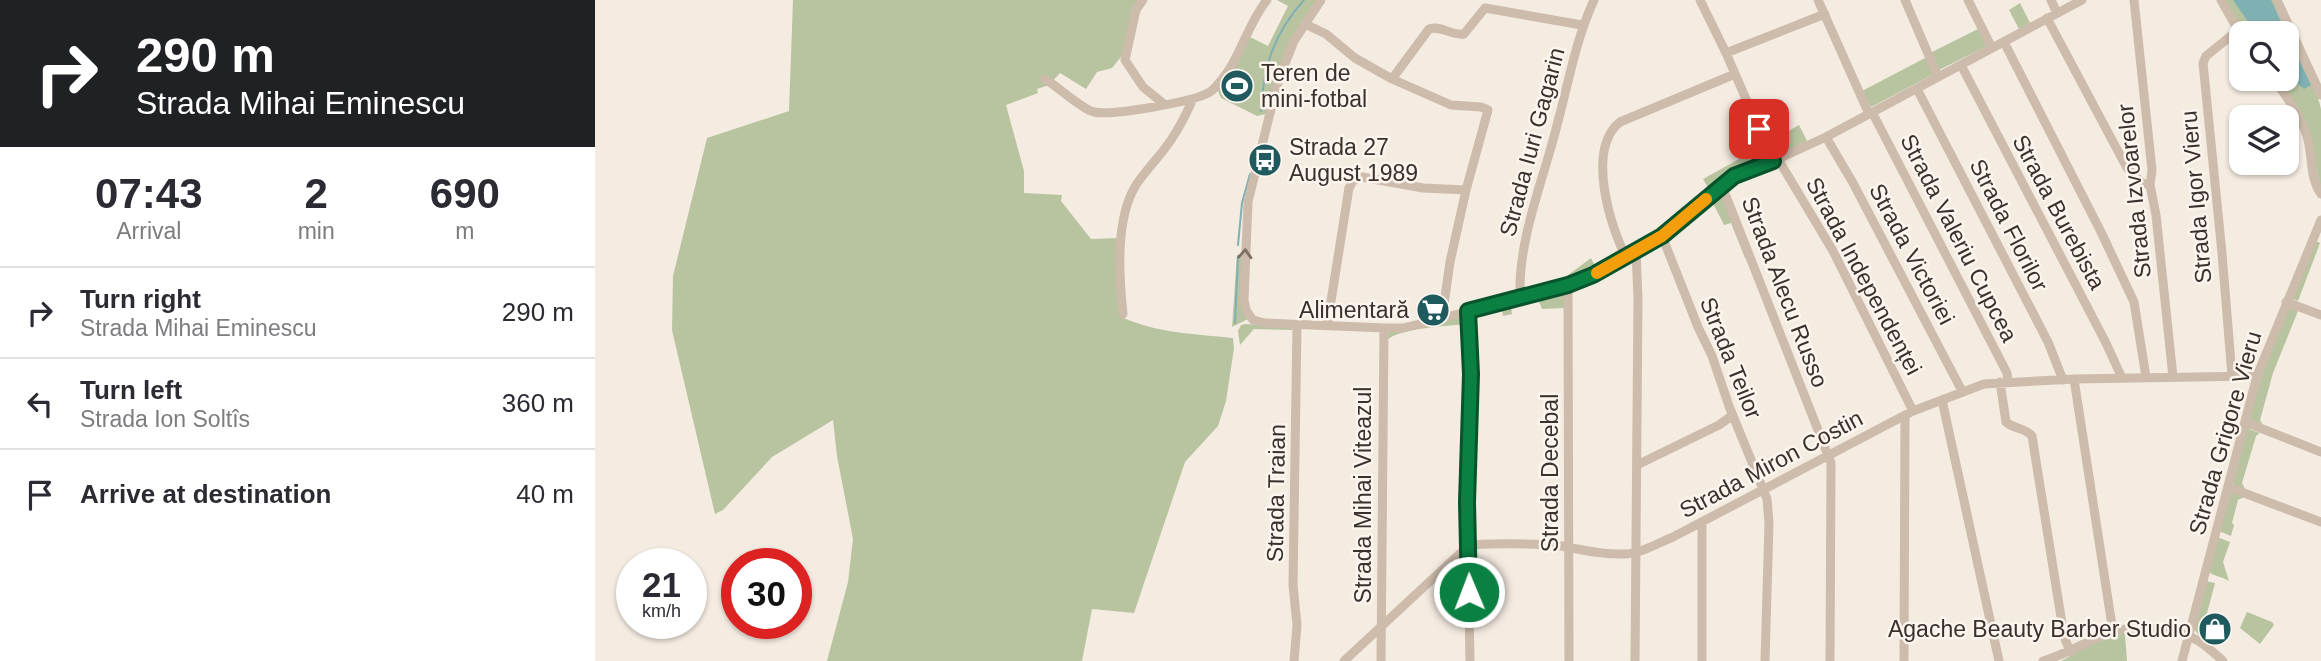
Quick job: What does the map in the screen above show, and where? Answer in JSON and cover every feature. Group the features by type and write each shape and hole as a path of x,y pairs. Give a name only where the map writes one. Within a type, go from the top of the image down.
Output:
{"street":[{"path":"1143,0 1136,10 1125,60 1143,87 1164,104"},
{"path":"1045,79 1095,113 1193,99 1210,92 1228,72 1248,30 1267,0"},
{"path":"1321,0 1294,41 1279,79 1248,202 1244,300 1246,310 1253,320 1265,323 1384,328 1403,328 1568,285 1593,275 1662,236 1742,172 1826,137 2082,0"},
{"name":"Strada Iuri Gagarin","path":"1520,298 1519,276 1526,234 1582,25 1594,0"},
{"name":"Strada Independenței","path":"1700,0 1775,160 1833,251 1909,413 1904,661"},
{"name":"Strada Valeriu Cupcea","path":"1818,0 1871,113 2007,373 2004,382 2006,422 2029,431 2032,436 2064,636 2070,652"},
{"path":"1905,0 1938,77"},
{"path":"1968,0 1992,48"},
{"path":"2051,0 2057,13"},
{"name":"Strada Izvoarelor","path":"2134,0 2152,170 2150,185 2156,215 2172,377"},
{"path":"2221,0 2232,21"},
{"path":"2277,0 2321,95"},
{"path":"1392,79 1429,29 1441,28 1459,35 1464,34 1485,8 1582,25"},
{"path":"1726,53 1825,14"},
{"path":"2047,18 2127,168 2142,183 2150,185"},
{"path":"1305,24 1326,34 1355,58 1392,79 1451,105 1488,110 1450,262 1442,318"},
{"name":"Strada Igor Vieru","path":"2229,41 2206,56 2203,63 2231,376"},
{"path":"2004,42 2134,302 2146,377"},
{"name":"Strada Burebista","path":"1961,65 2122,378"},
{"path":"1626,257 1613,231 1604,186 1605,151 1613,130 1620,122 1735,74"},
{"name":"Strada Florilor","path":"1917,89 2048,342 2063,380"},
{"path":"2282,91 2302,122 2308,138 2314,180 2321,194"},
{"path":"1123,314 1119,280 1128,201 1136,185 1180,126 1193,99"},
{"name":"Strada Victoriei","path":"1826,137 1962,391"},
{"path":"1327,326 1349,188 1356,178 1423,188 1466,190"},
{"name":"Strada Alecu Russo","path":"1722,186 1829,455 1832,474 1830,661"},
{"name":"Strada Grigore Vieru","path":"2182,661 2257,376 2287,302 2318,238 2321,220"},
{"name":"Strada Teilor","path":"1662,236 1712,356 1764,489 1769,509 1765,661"},
{"path":"1636,252 1636,661"},
{"name":"Strada Decebal","path":"1568,285 1569,661"},
{"path":"2287,302 2321,315"},
{"path":"1468,311 1471,374 1467,502 1470,661"},
{"name":"Strada Traian","path":"1294,661 1297,625 1293,586 1297,325"},
{"name":"Strada Mihai Viteazul","path":"1381,661 1384,328"},
{"name":"Strada Miron Costin","path":"1468,546 1561,546 1603,554 1637,552 1702,522 1909,413 1984,384 2074,379 2257,376"},
{"path":"2074,379 2113,632"},
{"path":"1942,400 1999,661"},
{"path":"1637,465 1708,431 1733,415"},
{"path":"2245,422 2321,452"},
{"path":"2228,487 2321,522"},
{"path":"1702,522 1702,661"},
{"path":"1344,661 1468,546"},
{"path":"2050,660 2113,632 2129,628 2153,629 2188,636 2224,661"}],"green space":[{"path":"793,0 1139,0 1125,52 1112,68 1097,72 1086,89 1060,73 1049,85 1037,89 1038,93 1006,105 1024,171 1024,193 1062,195 1061,201 1091,239 1119,238 1121,317 1162,330 1233,338 1234,348 1226,401 1218,426 1185,462 1134,613 1092,609 1082,661 827,661 848,582 853,539 833,420 772,457 723,510 715,514 672,330 673,276 707,138 789,111"},
{"path":"1277,0 1318,0 1293,37 1266,114 1257,116 1221,98 1218,91 1242,52 1248,36 1268,46 1288,6"},
{"path":"2225,0 2275,0 2285,21 2236,21"},
{"path":"2020,3 2030,23 2019,29 2009,10"},
{"path":"1978,29 1987,46 1939,70 1930,53"},
{"path":"2299,52 2315,86 2321,109 2321,191 2311,140 2299,118 2299,105 2291,105 2284,91 2299,91"},
{"path":"1927,57 1934,74 1871,107 1862,91"},
{"path":"1799,125 1807,141 1774,156 1769,142"},
{"path":"1763,143 1768,160 1737,172 1710,191 1703,179 1761,147"},
{"path":"1721,193 1749,257 1745,258 1731,223 1724,225 1711,199"},
{"path":"2316,241 2320,243 2298,301 2292,299"},
{"path":"1618,251 1620,255 1577,277 1563,281 1591,258 1595,266"},
{"path":"1237,255 1242,256 1248,319 1232,327"},
{"path":"1563,291 1565,308 1542,309 1538,299 1511,306 1512,314 1503,316 1502,307"},
{"path":"2289,307 2298,311 2273,373 2260,420 2263,425 2248,419 2260,380"},
{"path":"1464,316 1466,324 1412,330 1386,341 1389,332 1411,330"},
{"path":"1241,325 1292,330 1254,329 1240,345 1238,331"},
{"path":"2246,428 2260,433 2256,436 2242,483 2245,489 2232,484"},
{"path":"2230,492 2244,497 2238,500 2231,536 2219,531"},
{"path":"2217,537 2230,542 2223,562 2229,581 2208,571"},
{"path":"2206,581 2215,583 2202,632 2207,641 2205,643 2194,629"},
{"path":"2247,612 2274,625 2260,644 2240,628"},
{"path":"2128,632 2125,635 2127,661 2061,661 2091,644"}],"water":[{"path":"2233,0 2271,0 2281,21 2248,21"},
{"path":"2299,60 2311,85 2304,89 2299,85"}],"waterway":[{"path":"1261,111 1264,80 1272,51 1285,25 1304,0"},
{"path":"1238,245 1242,203 1250,174"},
{"path":"1235,323 1238,256"}],"slow traffic":[{"path":"1597,273 1662,236 1706,199"}],"place":[{"name":"Teren de mini-fotbal","path":"1237,86"},
{"name":"Strada 27 August 1989","path":"1265,160"},
{"name":"Alimentară","path":"1433,310"},
{"name":"Agache Beauty Barber Studio","path":"2215,629"}],"route":[{"path":"1469,592 1467,502 1471,374 1468,311 1568,285 1593,275 1662,236 1734,176 1773,161 1759,129"}]}
